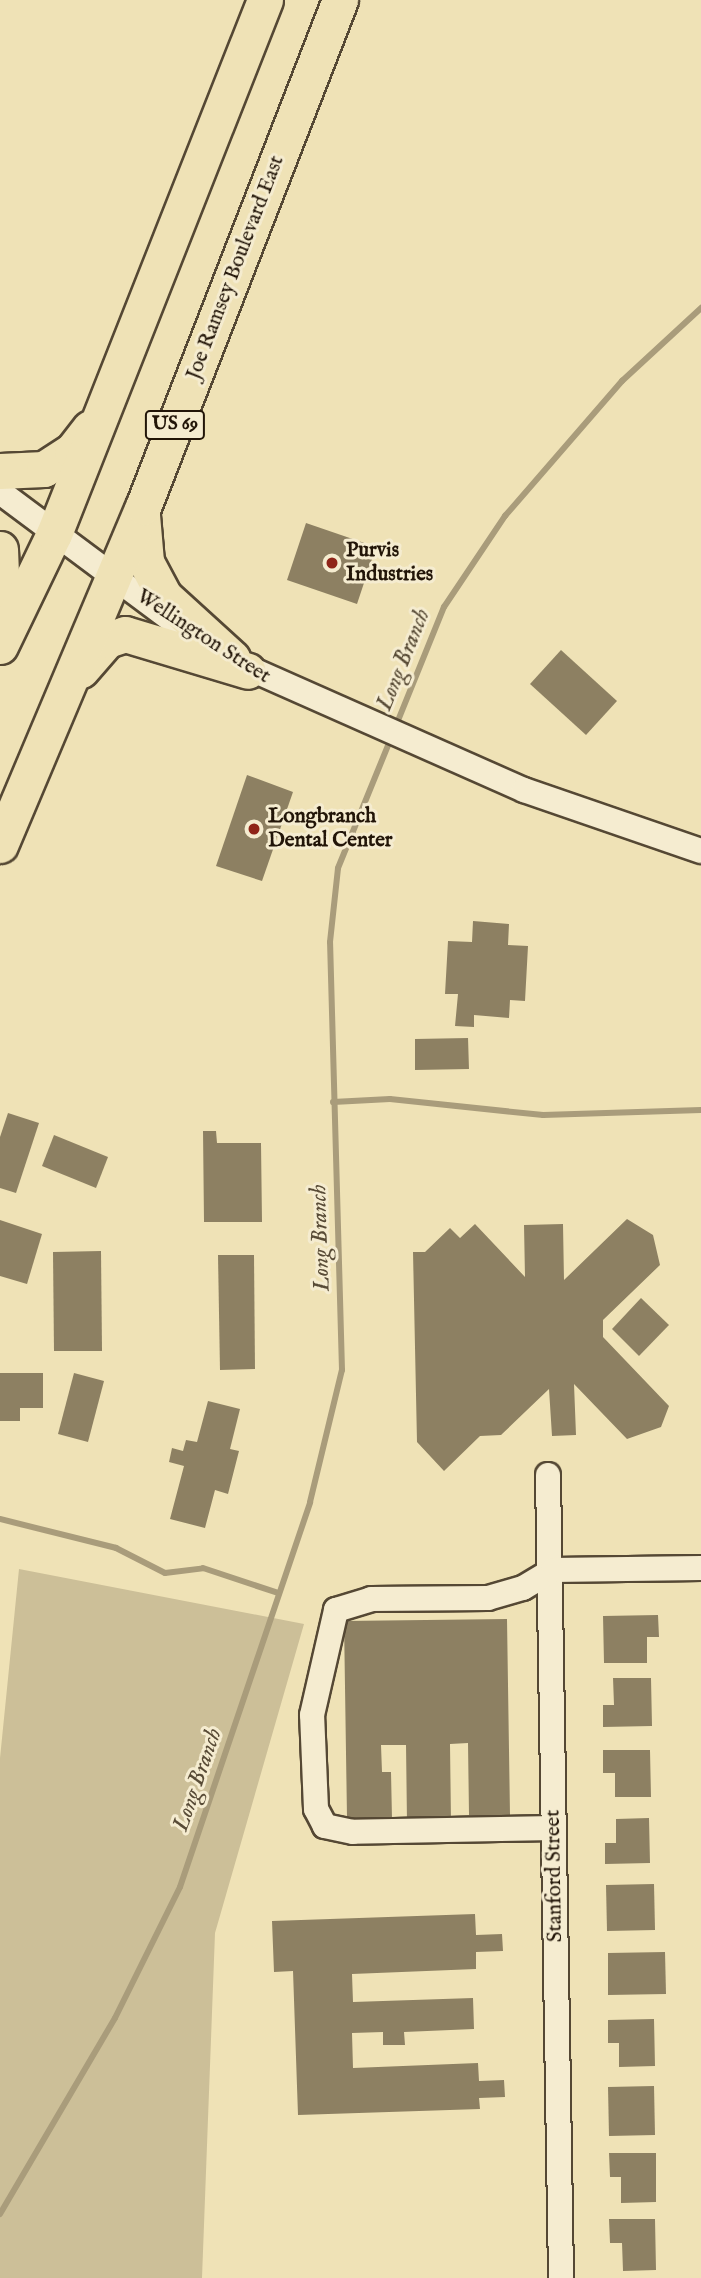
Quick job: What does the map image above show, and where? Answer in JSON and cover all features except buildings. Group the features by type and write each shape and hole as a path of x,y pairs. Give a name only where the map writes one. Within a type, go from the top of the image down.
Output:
{"highway":[{"path":"1,643 54,534 265,0"},
{"name":"Joe Ramsey Boulevard East","path":"0,845 52,713 114,579 143,507 340,0"},
{"path":"0,471 32,471 60,461 105,409"},
{"path":"143,507 141,542 165,597 248,671"},
{"path":"0,549 6,570 1,643"},
{"path":"52,713 91,654 125,634 248,671"}],"street":[{"name":"Wellington Street","path":"0,492 114,579 248,671 416,746 701,851"},
{"name":"Stanford Street","path":"548,1475 553,1570 561,2278"},
{"path":"554,1828 353,1832 325,1826 316,1809 312,1715 336,1610 371,1600 488,1598 523,1588 553,1570 701,1568"}],"shaded area":[{"path":"19,1569 304,1624 215,1933 202,2278 0,2278 0,1758"}],"waterway":[{"name":"Long Branch","path":"395,728 444,607 505,516 622,381 701,308"},
{"name":"Long Branch","path":"0,2214 115,2018 180,1887 310,1502 342,1370 330,942 338,868 391,738"},
{"path":"333,1102 390,1099 543,1115 701,1110"},
{"path":"0,1519 116,1548 165,1573 203,1568 278,1593"}],"place":[{"name":"Purvis Industries","path":"332,563"},
{"name":"Longbranch Dental Center","path":"254,829"}]}
